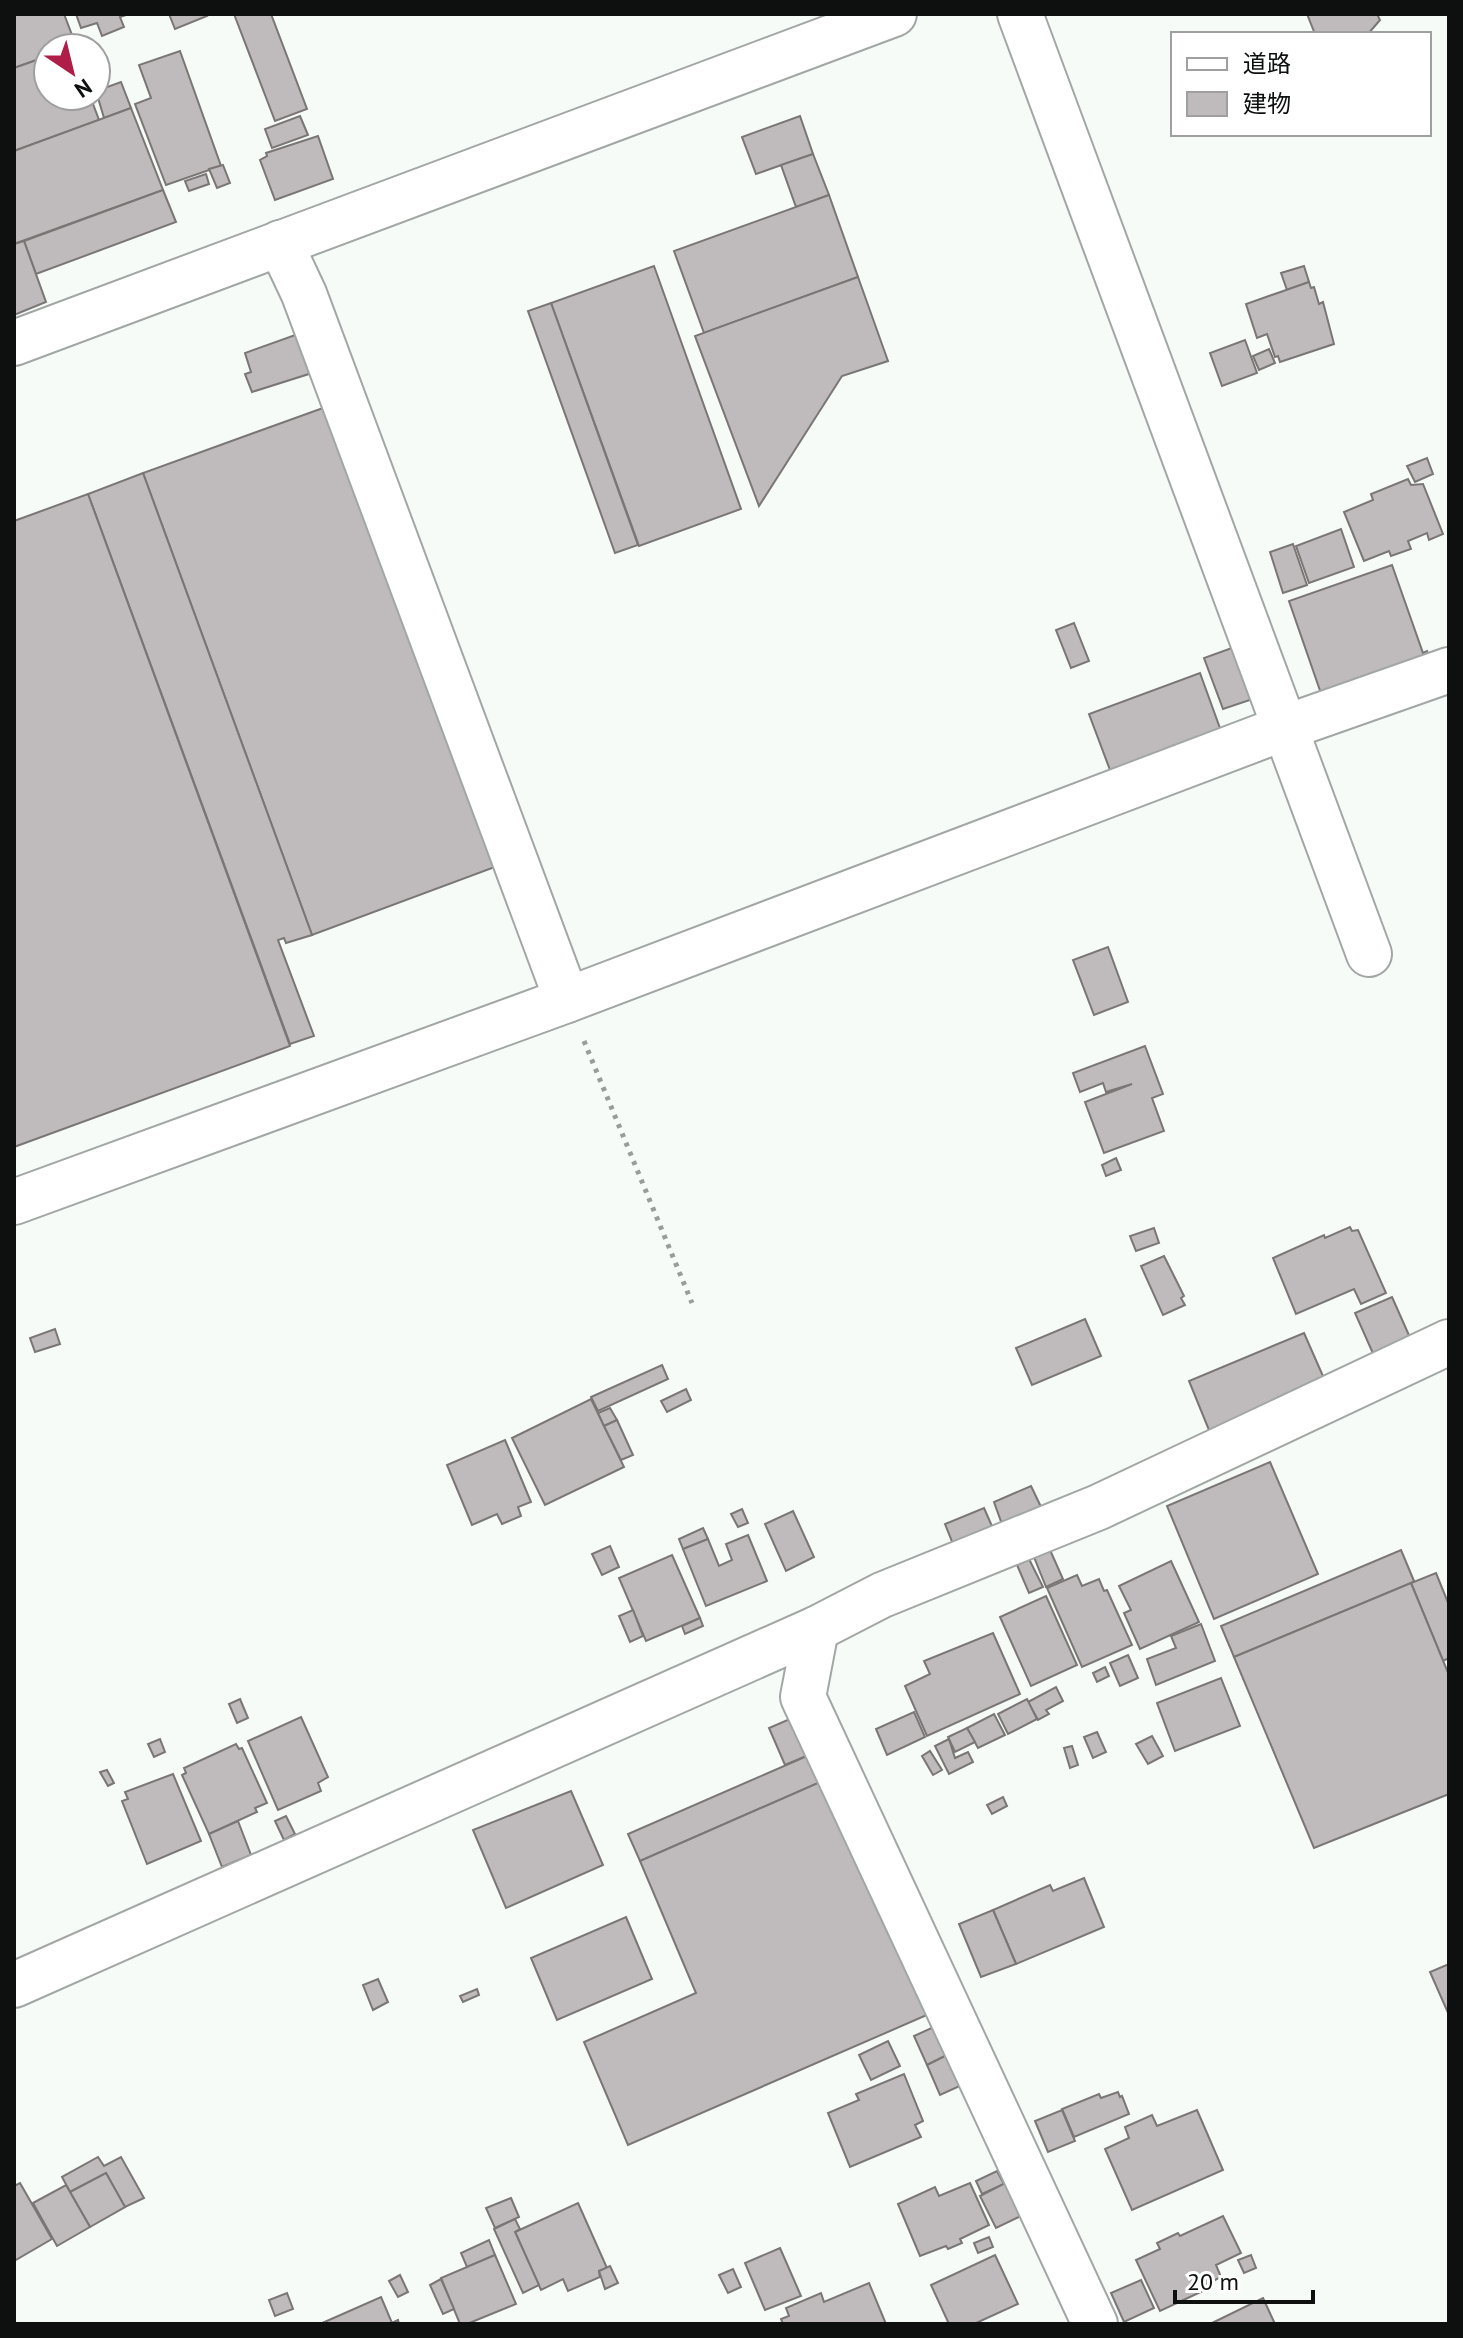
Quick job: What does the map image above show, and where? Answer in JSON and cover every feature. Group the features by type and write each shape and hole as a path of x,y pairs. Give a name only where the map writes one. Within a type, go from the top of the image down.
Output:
{"street":[{"path":"14,343 894,14"},
{"path":"1020,14 1369,954"},
{"path":"280,243 304,294 567,1000"},
{"path":"14,1202 567,1000 1284,728 1449,670"},
{"path":"14,1985 816,1629 882,1595 1099,1507 1449,1342"},
{"path":"816,1629 803,1697 1095,2324"}],"path":[{"path":"567,1000 692,1303"}],"building":[{"path":"14,14 64,14 71,32 32,32 32,62 14,68"},
{"path":"76,14 129,14 120,17 124,27 112,32 100,32 97,23 81,28"},
{"path":"169,14 206,14 207,16 175,29"},
{"path":"234,14 271,14 307,109 275,121"},
{"path":"1307,14 1377,14 1380,20 1370,32 1314,32"},
{"path":"180,51 221,166 166,185 135,104 151,98 139,65"},
{"path":"32,62 32,112 96,112 99,120 14,151 14,68"},
{"path":"121,82 131,108 104,118 102,112 112,112 112,85"},
{"path":"131,108 163,190 14,244 14,151"},
{"path":"300,116 308,135 272,148 265,129"},
{"path":"800,116 813,154 756,174 742,137"},
{"path":"318,136 333,179 275,200 260,160 267,156 266,153"},
{"path":"813,154 829,195 796,207 781,165"},
{"path":"223,165 230,183 217,188 209,169"},
{"path":"206,174 209,184 189,191 185,181"},
{"path":"163,190 176,222 36,274 24,241"},
{"path":"829,195 858,277 704,333 674,251"},
{"path":"24,241 46,302 14,315 14,244"},
{"path":"654,266 741,509 639,546 551,303"},
{"path":"1304,266 1309,282 1287,290 1281,273"},
{"path":"858,277 888,361 842,376 759,506 695,336"},
{"path":"1309,282 1311,288 1314,287 1319,304 1323,302 1334,344 1280,362 1278,356 1275,357 1267,334 1257,338 1246,304"},
{"path":"551,303 638,545 615,553 528,311"},
{"path":"298,334 312,373 252,392 245,374 251,372 245,353"},
{"path":"1245,340 1257,373 1222,386 1210,353"},
{"path":"1269,349 1275,363 1259,370 1253,356"},
{"path":"334,404 503,864 312,935 143,473"},
{"path":"1427,458 1433,474 1415,482 1407,466"},
{"path":"143,473 312,935 286,943 284,938 278,940 314,1036 290,1044 88,494"},
{"path":"1408,479 1411,485 1423,484 1443,534 1429,540 1427,533 1408,541 1411,549 1391,556 1389,551 1364,561 1344,512 1373,500 1371,494"},
{"path":"88,494 290,1046 14,1147 14,521"},
{"path":"1341,529 1354,567 1309,583 1296,546"},
{"path":"1293,544 1307,585 1283,593 1270,552"},
{"path":"1392,565 1423,653 1427,651 1433,665 1325,705 1289,601"},
{"path":"1074,623 1089,661 1071,668 1056,630"},
{"path":"1240,645 1259,697 1223,709 1204,658"},
{"path":"1200,673 1221,731 1113,778 1089,714"},
{"path":"1108,947 1128,1002 1094,1015 1073,960"},
{"path":"1145,1046 1163,1094 1152,1098 1164,1131 1104,1153 1085,1102 1132,1084 1106,1092 1103,1083 1080,1092 1073,1073"},
{"path":"1116,1158 1121,1170 1106,1176 1102,1165"},
{"path":"1350,1227 1352,1231 1358,1230 1386,1293 1361,1304 1354,1289 1296,1314 1273,1258"},
{"path":"1154,1228 1159,1243 1136,1251 1130,1236"},
{"path":"1164,1256 1184,1296 1181,1298 1185,1305 1163,1315 1141,1266"},
{"path":"1392,1297 1416,1351 1379,1367 1355,1313"},
{"path":"1085,1319 1101,1356 1032,1385 1016,1348"},
{"path":"55,1329 60,1344 35,1352 30,1338"},
{"path":"1304,1333 1330,1392 1213,1440 1189,1381"},
{"path":"662,1365 668,1379 598,1411 591,1397"},
{"path":"686,1389 691,1400 667,1412 661,1401"},
{"path":"591,1399 624,1467 545,1505 512,1438"},
{"path":"610,1408 617,1420 604,1426 598,1413"},
{"path":"617,1420 633,1455 621,1460 604,1426"},
{"path":"505,1440 531,1502 518,1507 521,1516 502,1524 497,1514 472,1525 447,1465"},
{"path":"1270,1462 1318,1574 1214,1619 1167,1506"},
{"path":"1031,1486 1043,1511 1003,1527 994,1502"},
{"path":"984,1508 995,1533 955,1549 945,1524"},
{"path":"742,1509 748,1523 738,1527 731,1514"},
{"path":"793,1511 814,1557 786,1571 765,1524"},
{"path":"703,1528 708,1539 683,1549 679,1539"},
{"path":"748,1535 767,1581 706,1606 683,1549 708,1539 719,1566 732,1560 726,1544"},
{"path":"610,1546 619,1567 602,1575 592,1554"},
{"path":"1050,1550 1063,1579 1046,1587 1034,1557"},
{"path":"1401,1550 1414,1581 1411,1583 1234,1657 1221,1626"},
{"path":"672,1555 700,1618 646,1641 619,1578"},
{"path":"1029,1559 1043,1587 1029,1593 1017,1565"},
{"path":"1171,1561 1199,1622 1140,1649 1124,1613 1131,1610 1119,1586"},
{"path":"1436,1573 1449,1605 1449,1658 1443,1661 1411,1583"},
{"path":"1077,1575 1082,1586 1099,1579 1132,1645 1082,1667 1047,1588"},
{"path":"1411,1583 1449,1675 1449,1794 1314,1848 1234,1657"},
{"path":"1046,1596 1077,1665 1031,1686 1000,1617"},
{"path":"633,1610 643,1636 630,1642 619,1616"},
{"path":"700,1618 703,1626 685,1634 682,1626"},
{"path":"1201,1624 1215,1661 1156,1685 1147,1659 1176,1648 1171,1636"},
{"path":"993,1633 1020,1694 927,1736 905,1686 930,1674 924,1661"},
{"path":"1128,1655 1138,1678 1120,1686 1110,1663"},
{"path":"1105,1667 1109,1676 1097,1682 1093,1673"},
{"path":"1221,1678 1240,1726 1175,1751 1157,1703"},
{"path":"1056,1687 1063,1701 1046,1710 1049,1714 1038,1720 1028,1702"},
{"path":"240,1699 248,1718 237,1723 229,1704"},
{"path":"1027,1699 1037,1719 1008,1734 998,1714"},
{"path":"806,1712 823,1749 785,1765 769,1728"},
{"path":"914,1712 925,1737 887,1755 876,1729"},
{"path":"994,1714 1005,1735 978,1748 967,1728"},
{"path":"301,1717 328,1777 318,1783 321,1791 278,1810 248,1741"},
{"path":"967,1728 975,1742 955,1752 948,1737"},
{"path":"1097,1732 1106,1752 1093,1758 1084,1737"},
{"path":"1152,1736 1163,1756 1148,1764 1136,1744"},
{"path":"160,1739 165,1752 154,1757 148,1744"},
{"path":"949,1739 955,1758 968,1752 973,1762 949,1774 935,1746"},
{"path":"236,1744 239,1749 242,1748 267,1803 255,1808 257,1812 209,1834 182,1775 186,1773 184,1768"},
{"path":"1072,1746 1078,1765 1070,1768 1064,1748"},
{"path":"823,1749 834,1776 640,1861 628,1834"},
{"path":"930,1751 942,1770 933,1775 922,1756"},
{"path":"107,1770 114,1783 108,1786 100,1772"},
{"path":"173,1774 201,1841 147,1864 122,1801 128,1799 125,1792"},
{"path":"834,1776 936,2011 628,2145 584,2042 696,1993 640,1861"},
{"path":"571,1791 603,1865 506,1908 473,1830"},
{"path":"1003,1797 1007,1806 992,1814 987,1805"},
{"path":"286,1816 295,1834 284,1840 275,1821"},
{"path":"238,1821 251,1855 222,1867 209,1834"},
{"path":"1084,1878 1104,1927 1016,1964 993,1910 1050,1885 1053,1891"},
{"path":"993,1910 1016,1964 981,1977 959,1924"},
{"path":"626,1917 652,1979 557,2020 531,1958"},
{"path":"1449,1964 1449,2015 1430,1972"},
{"path":"378,1979 388,2002 373,2010 363,1985"},
{"path":"477,1989 479,1995 463,2002 460,1996"},
{"path":"947,2021 959,2049 927,2065 914,2036"},
{"path":"888,2041 900,2066 871,2080 859,2055"},
{"path":"959,2049 973,2080 940,2095 927,2065"},
{"path":"904,2074 923,2121 915,2125 921,2137 850,2167 828,2113 859,2100 856,2094"},
{"path":"1118,2092 1129,2114 1074,2137 1062,2109 1099,2094 1101,2098"},
{"path":"1062,2110 1075,2141 1048,2152 1035,2121"},
{"path":"1197,2110 1223,2170 1132,2210 1105,2149 1129,2138 1125,2127 1152,2115 1157,2126"},
{"path":"98,2157 104,2166 121,2157 144,2198 125,2207 106,2173 70,2192 62,2177"},
{"path":"997,2171 1004,2184 982,2194 976,2181"},
{"path":"106,2173 125,2207 90,2227 70,2192"},
{"path":"1013,2179 1029,2212 996,2228 980,2196"},
{"path":"20,2183 52,2239 14,2261 14,2186"},
{"path":"970,2183 989,2225 960,2239 962,2243 920,2256 898,2204 935,2187 939,2196"},
{"path":"66,2185 90,2227 57,2246 33,2203"},
{"path":"511,2198 519,2217 495,2228 486,2208"},
{"path":"578,2203 607,2268 599,2271 600,2277 568,2291 563,2279 541,2290 515,2232"},
{"path":"1223,2216 1241,2253 1216,2265 1221,2277 1203,2286 1205,2290 1160,2311 1136,2260 1160,2249 1157,2243"},
{"path":"515,2219 520,2229 515,2232 539,2285 523,2293 494,2229"},
{"path":"989,2237 993,2247 978,2253 974,2243"},
{"path":"489,2240 495,2255 467,2267 461,2253"},
{"path":"780,2248 801,2296 765,2310 745,2263"},
{"path":"495,2255 516,2304 460,2324 441,2278"},
{"path":"995,2255 1018,2304 974,2324 949,2324 931,2285"},
{"path":"1251,2255 1256,2268 1244,2273 1238,2260"},
{"path":"610,2266 618,2283 605,2289 599,2271"},
{"path":"733,2269 741,2287 728,2293 719,2275"},
{"path":"400,2275 408,2292 398,2297 389,2281"},
{"path":"441,2279 454,2309 443,2314 430,2285"},
{"path":"1141,2280 1154,2308 1124,2322 1111,2293"},
{"path":"869,2283 886,2324 783,2324 781,2319 789,2316 786,2308 821,2293 824,2302"},
{"path":"287,2293 293,2309 275,2316 269,2300"},
{"path":"381,2297 392,2323 398,2320 399,2324 320,2324"},
{"path":"1263,2298 1275,2324 1210,2324"}]}
